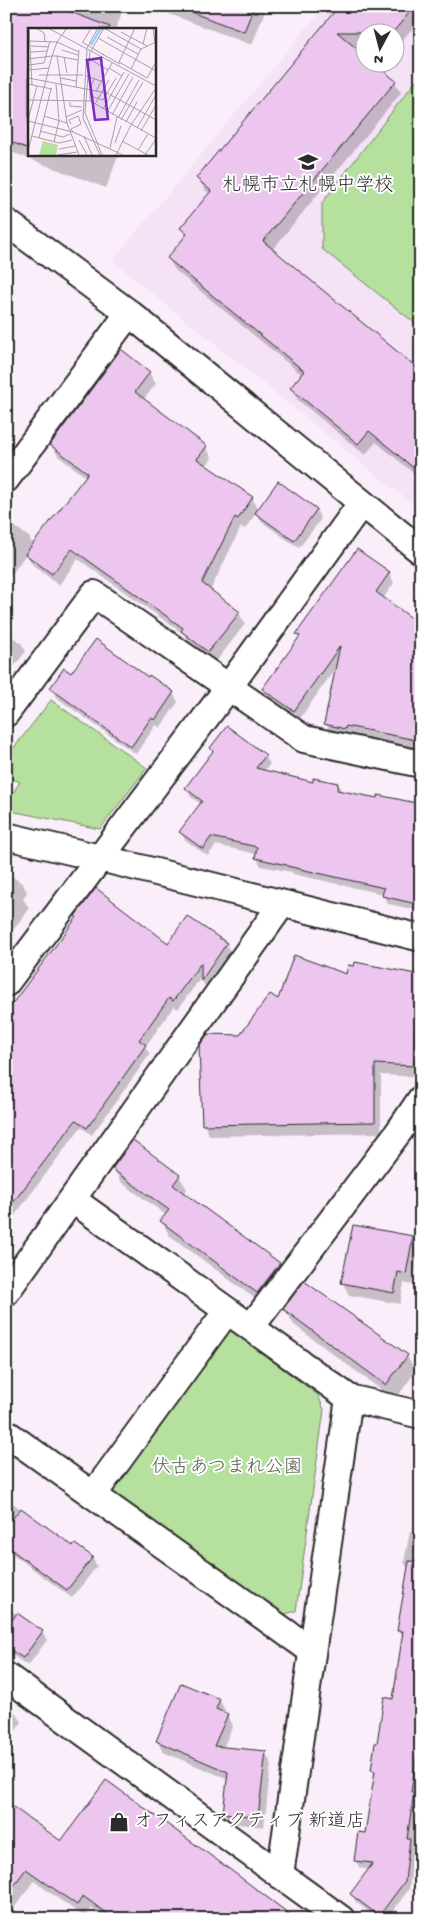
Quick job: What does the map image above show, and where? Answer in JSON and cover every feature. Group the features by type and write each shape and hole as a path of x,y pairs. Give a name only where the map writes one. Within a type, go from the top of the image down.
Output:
{"street":[{"path":"6,222 129,313 421,551"},
{"path":"6,478 129,313"},
{"path":"6,983 228,688 361,504"},
{"path":"6,713 94,594 304,739 421,764"},
{"path":"6,836 421,938"},
{"path":"6,1292 282,904"},
{"path":"251,1327 400,1130 421,1099"},
{"path":"73,1200 349,1398 421,1415"},
{"path":"93,1495 227,1311"},
{"path":"280,1875 349,1398"},
{"path":"6,1433 312,1651"},
{"path":"6,1676 341,1919"}],"shaded area":[{"name":"札幌市立札幌中学校","path":"325,6 421,6 421,511 112,261"}],"green space":[{"path":"421,74 421,328 322,249 322,203"},
{"path":"51,700 147,768 100,829 6,810 6,803 20,782 6,776 6,758"},
{"name":"伏古あつまれ公園","path":"231,1330 318,1395 324,1410 296,1611 278,1616 113,1495 111,1476 216,1333"}],"building":[{"path":"14,6 55,6 110,27 28,28 28,149 6,140 6,27"},
{"path":"180,6 254,6 244,32 180,8"},
{"path":"339,6 415,6 401,22 354,22 354,32 337,32 354,46 354,72 385,72 396,81 263,241 421,371 421,474 369,431 358,444 290,388 304,371 167,258 187,234 180,228 211,191 196,178"},
{"path":"121,349 150,372 135,392 207,446 197,459 253,497 238,519 235,517 202,583 240,612 208,652 181,631 183,628 72,549 52,574 25,554 88,473 50,445"},
{"path":"278,481 317,509 294,541 255,513"},
{"path":"357,549 390,572 376,592 421,625 421,741 346,726 345,729 324,724 340,646 294,711 262,689 300,636 296,634"},
{"path":"96,639 148,677 149,675 174,692 155,720 151,718 131,747 50,688 64,668 71,673"},
{"path":"227,726 266,755 256,768 313,782 313,778 338,783 337,790 377,798 378,795 421,804 421,905 382,896 384,888 255,858 257,847 211,837 203,849 179,832 202,801 185,788 213,751 210,748"},
{"path":"96,888 168,943 187,916 227,943 201,981 201,963 173,1001 169,998 139,1040 146,1045 87,1128 76,1120 6,1212 6,1012 77,917 75,916"},
{"path":"294,955 346,974 348,965 354,966 355,962 421,975 421,1021 415,1020 414,1066 375,1064 375,1122 202,1125 199,1046 208,1034 240,1035 270,994 278,999"},
{"path":"133,1140 180,1175 173,1185 280,1263 257,1293 160,1221 169,1210 112,1169"},
{"path":"353,1225 413,1236 406,1274 398,1272 394,1293 341,1283"},
{"path":"304,1281 408,1355 386,1385 283,1309"},
{"path":"21,1508 73,1546 75,1544 93,1557 67,1590 6,1546 6,1527"},
{"path":"409,1561 421,1562 421,1726 411,1792 414,1792 407,1839 410,1839 405,1881 379,1916 350,1894 373,1863 354,1861 358,1832 365,1833 375,1771 371,1770 384,1697 393,1699 403,1631 397,1631"},
{"path":"17,1613 43,1631 23,1658 6,1647 6,1629"},
{"path":"181,1683 220,1699 216,1709 228,1714 214,1746 266,1751 258,1817 223,1813 228,1772 156,1741"},
{"name":"オフィスアクティブ 新道店","path":"106,1780 296,1919 114,1919 83,1896 77,1905 26,1869 6,1896 6,1802 61,1841"}],"place":[{"name":"札幌市立札幌中学校","path":"308,162"},
{"name":"オフィスアクティブ 新道店","path":"119,1822"}]}
